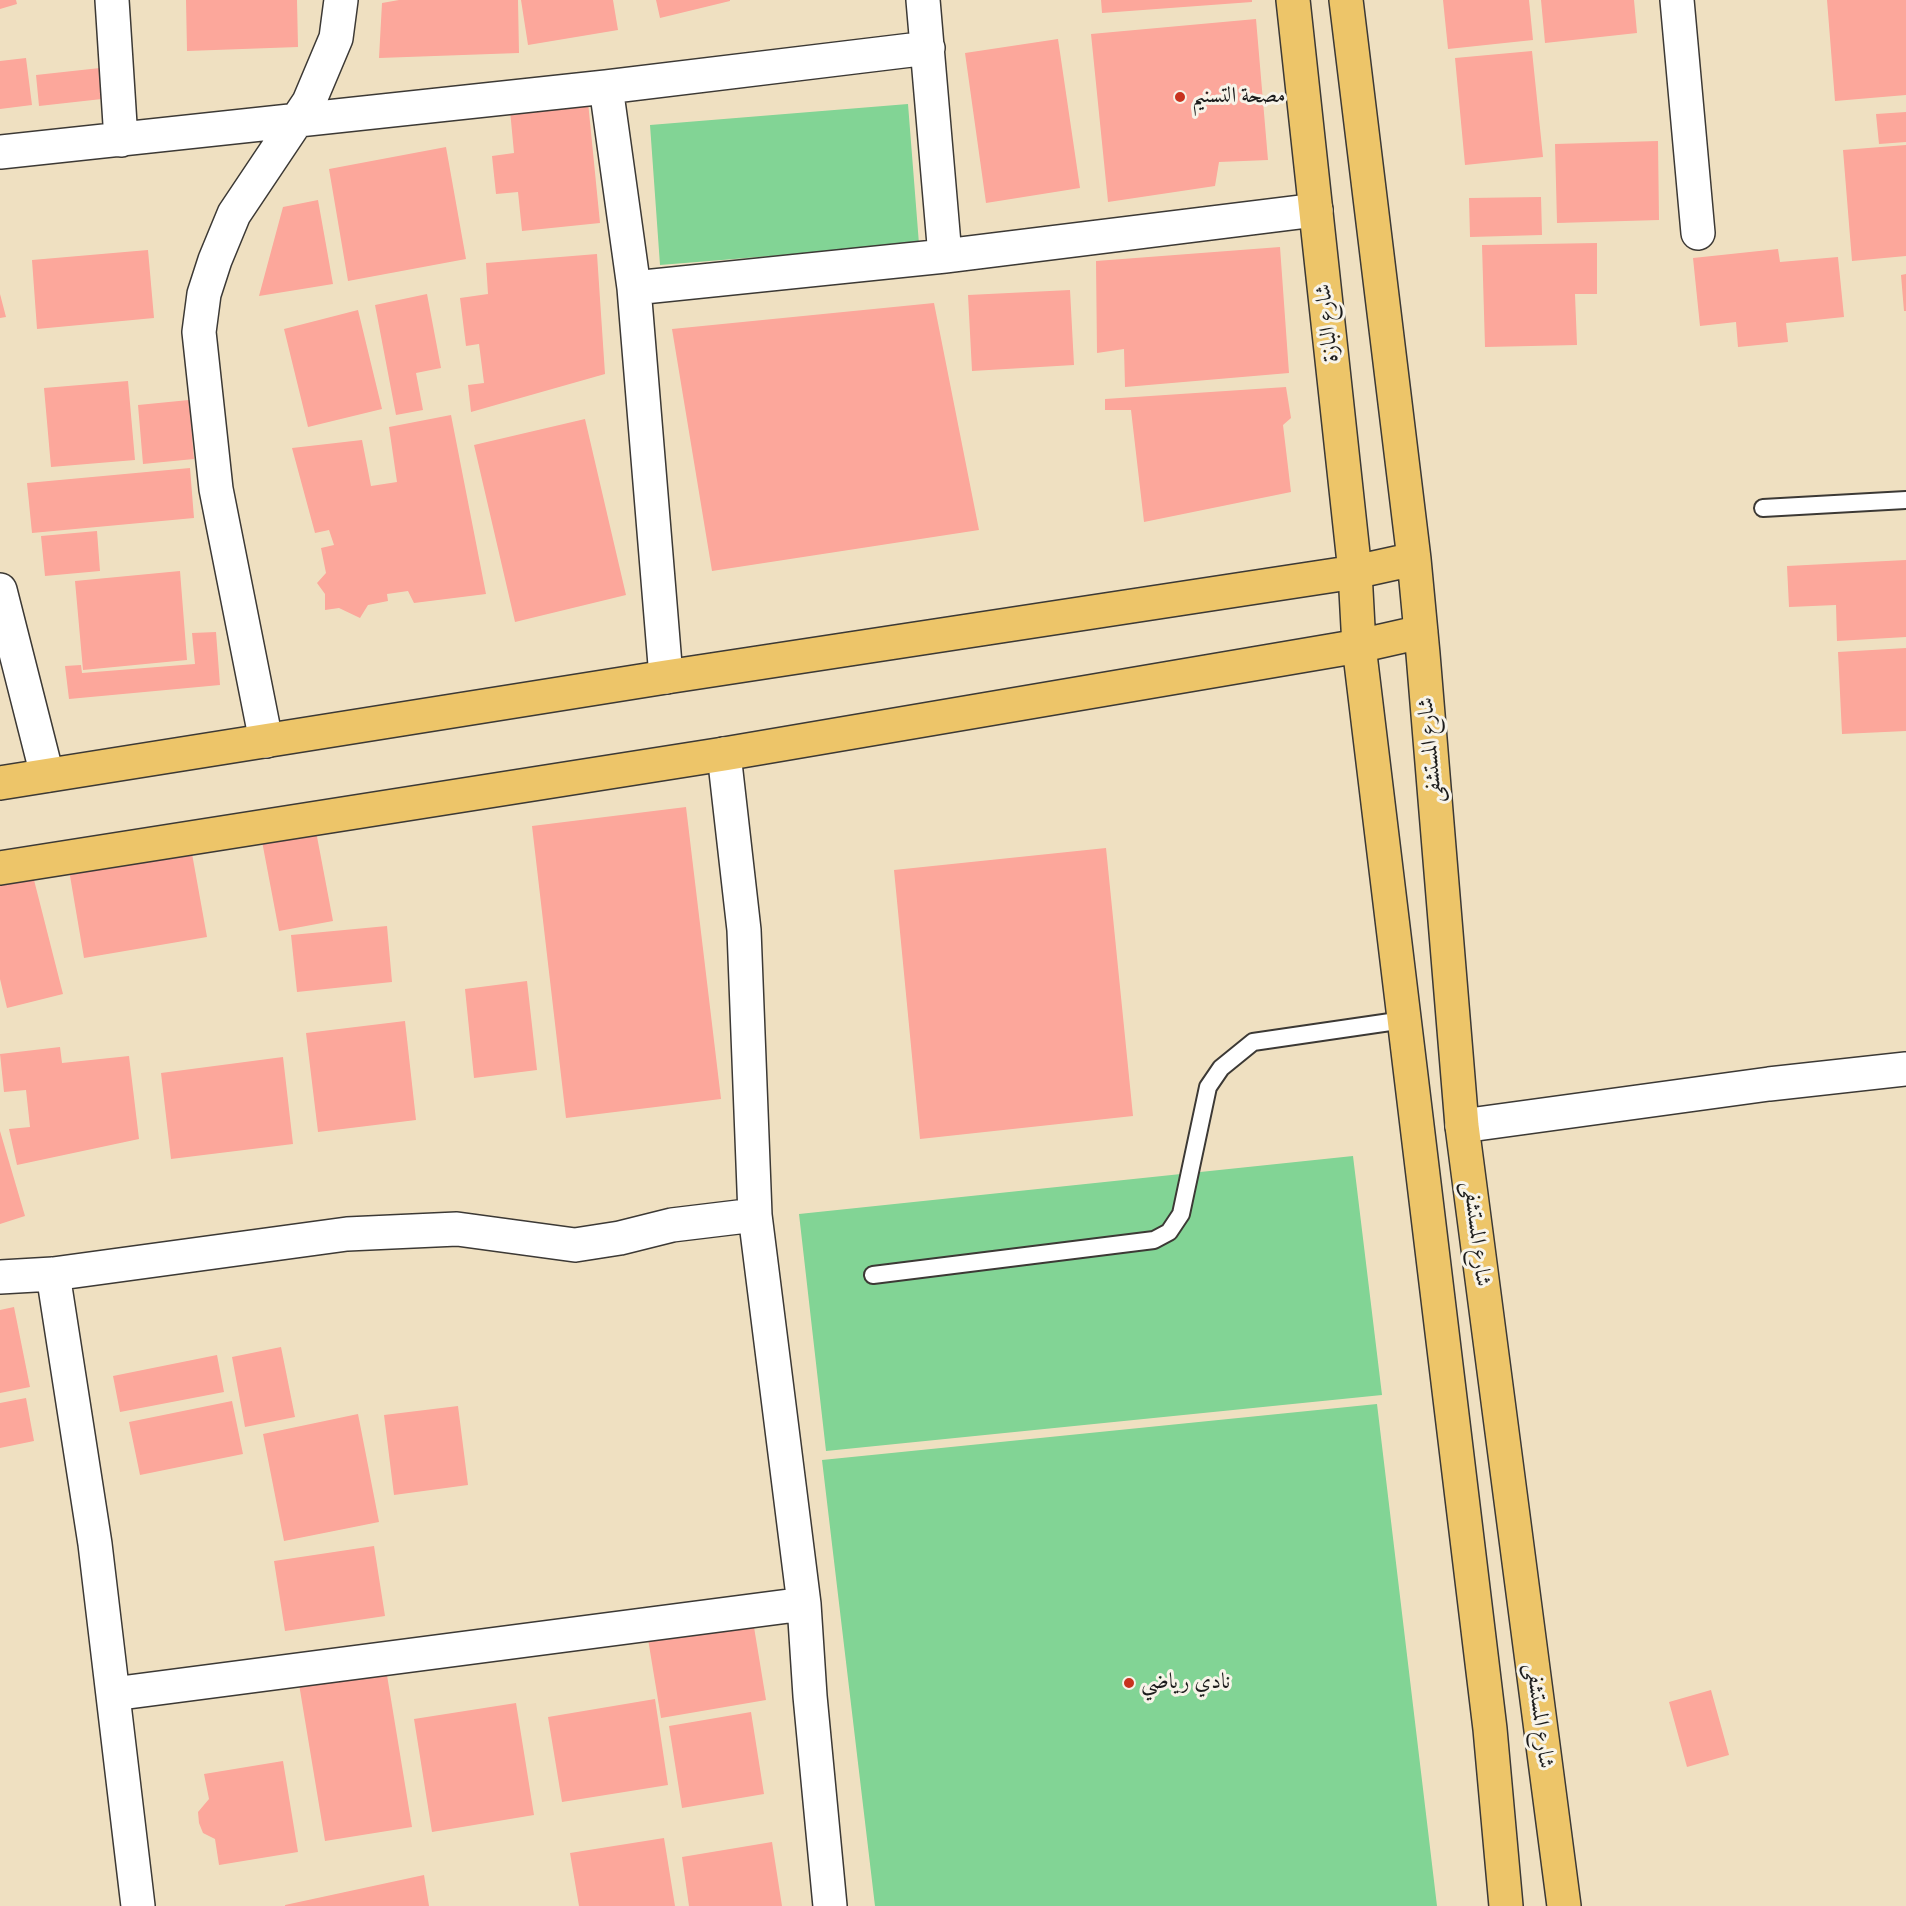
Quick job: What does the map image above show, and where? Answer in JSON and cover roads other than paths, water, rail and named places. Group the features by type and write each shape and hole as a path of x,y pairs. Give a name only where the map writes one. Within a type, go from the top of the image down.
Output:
{"main road":[{"name":"شارع البازة","path":"1293,0 1355,572 1359,646"},
{"path":"0,783 666,677 1355,572 1414,559 1346,0"},
{"name":"شارع المستشفى","path":"1414,559 1462,1126 1564,1906"},
{"path":"0,868 724,754 1359,646 1421,632"},
{"name":"شارع المستشفى","path":"1359,646 1490,1729 1506,1906"}],"street":[{"path":"112,0 121,140"},
{"path":"266,741 216,489 199,332 204,294 234,214 309,102 336,38 341,0"},
{"path":"923,0 945,256"},
{"path":"1677,0 1698,233"},
{"path":"0,152 606,87 928,48"},
{"path":"606,87 634,288 666,677"},
{"path":"634,288 945,256 1316,210"},
{"path":"0,590 47,775"},
{"path":"724,754 744,930 755,1215 804,1604 810,1696 830,1906"},
{"path":"1462,1126 1769,1084 1906,1068"},
{"path":"0,1277 53,1274 347,1234 457,1229 575,1245 620,1238 672,1225 755,1215"},
{"path":"53,1274 95,1544 138,1906"},
{"path":"113,1694 804,1604"}],"lane":[{"path":"1763,508 1906,500"},
{"path":"873,1275 1154,1239 1169,1232 1180,1214 1208,1088 1221,1068 1253,1042 1404,1020"}],"place":[{"name":"مصحة التسنيم","path":"1180,97"},
{"name":"نادي رياضي","path":"1129,1683"}]}
